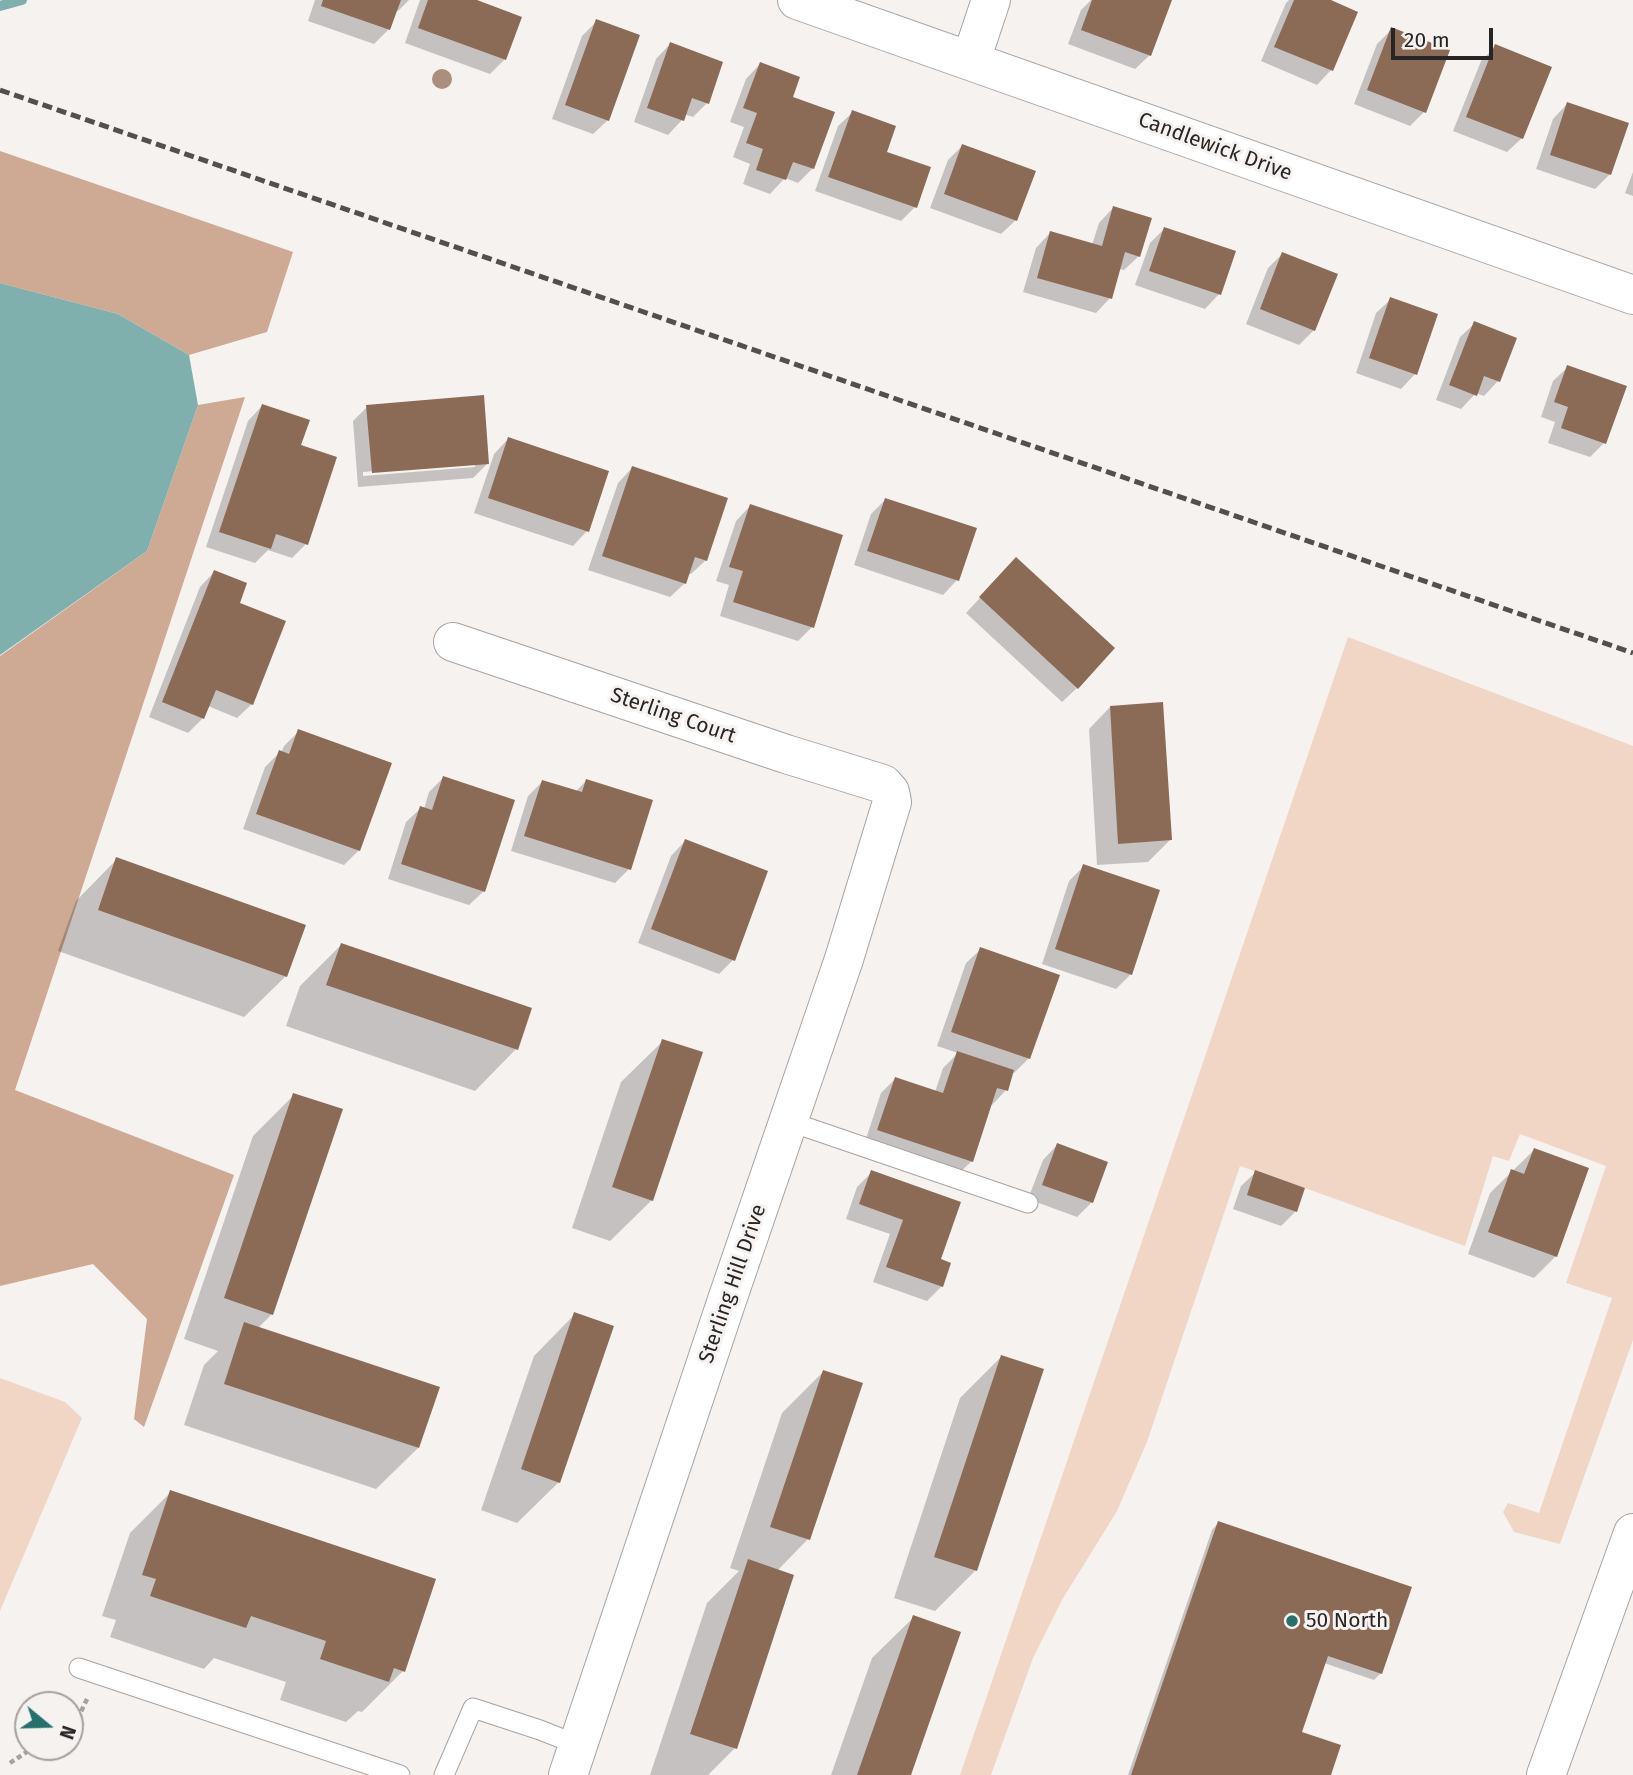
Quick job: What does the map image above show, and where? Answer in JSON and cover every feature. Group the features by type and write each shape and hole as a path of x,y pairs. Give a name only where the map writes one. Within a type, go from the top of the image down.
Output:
{"street":[{"name":"Candlewick Drive","path":"797,0 1633,295"},
{"path":"971,60 991,0"},
{"name":"Sterling Court","path":"453,642 883,784 890,792"},
{"name":"Sterling Hill Drive","path":"573,1760 848,946 892,802 890,792"},
{"path":"1546,1775 1621,1600 1633,1533"}],"lane":[{"path":"788,1121 1028,1203"},
{"path":"79,1668 400,1775"},
{"path":"444,1775 472,1708 540,1730 573,1760"}],"path":[{"path":"10,1763 14,1760"}],"shaded area":[{"path":"0,151 293,252 267,332 189,355 118,314 0,283"},
{"path":"245,397 15,1090 234,1175 144,1427 134,1419 147,1319 93,1264 0,1286 0,656 147,551 198,405"},
{"path":"1348,637 1633,746 1633,1340 1560,1544 1514,1532 1503,1512 1508,1503 1539,1513 1612,1298 1566,1283 1606,1166 1520,1134 1509,1161 1493,1156 1465,1246 1240,1166 1147,1442 1117,1511 1062,1600 1033,1658 991,1775 960,1775"},
{"path":"0,1378 65,1402 82,1418 0,1611"}],"water":[{"path":"0,283 118,314 189,355 198,405 147,551 0,655"}],"building":[{"path":"323,0 401,0 390,30 321,6"},
{"path":"428,0 477,0 522,17 506,60 418,28"},
{"path":"1092,0 1172,0 1151,56 1081,30"},
{"path":"1294,0 1331,0 1358,12 1333,71 1274,47"},
{"path":"596,19 640,35 609,121 565,105"},
{"path":"1391,27 1450,50 1426,113 1367,90"},
{"path":"670,42 723,62 709,104 692,98 684,121 647,108"},
{"path":"1495,44 1552,67 1523,139 1466,117"},
{"path":"760,62 800,77 793,97 835,112 814,169 793,162 786,180 756,170 763,149 746,143 757,113 743,108"},
{"path":"1567,102 1629,123 1611,175 1550,155"},
{"path":"852,110 896,126 887,152 931,167 917,208 828,177"},
{"path":"962,144 1036,171 1017,221 944,194"},
{"path":"1113,206 1152,218 1140,257 1125,252 1112,299 1037,278 1050,231 1102,246"},
{"path":"1164,227 1236,251 1221,295 1149,271"},
{"path":"1282,252 1338,274 1315,331 1260,309"},
{"path":"1390,297 1438,314 1417,375 1369,358"},
{"path":"1474,321 1517,338 1500,382 1484,376 1477,396 1449,385"},
{"path":"1567,365 1627,386 1606,444 1561,428 1568,407 1554,402"},
{"path":"484,395 489,464 372,473 366,405"},
{"path":"262,404 310,420 301,445 337,457 308,545 276,534 271,549 219,532"},
{"path":"508,437 609,471 589,532 488,498"},
{"path":"632,466 728,498 707,561 695,557 686,584 602,556"},
{"path":"885,498 977,528 959,581 867,551"},
{"path":"750,504 843,535 814,628 733,602 743,571 729,567"},
{"path":"1016,557 1115,648 1078,689 979,597"},
{"path":"214,570 247,583 240,603 286,621 253,705 216,690 204,719 162,702"},
{"path":"1163,702 1172,840 1118,844 1110,706"},
{"path":"298,729 392,763 360,851 256,814 279,750 289,754"},
{"path":"443,776 515,800 485,892 401,864 420,806 432,810"},
{"path":"586,779 653,800 631,870 524,836 542,780 582,792"},
{"path":"685,839 768,871 735,961 651,929"},
{"path":"116,857 306,925 287,977 98,910"},
{"path":"1083,864 1160,890 1132,975 1055,949"},
{"path":"341,943 532,1008 518,1050 326,985"},
{"path":"980,947 1060,975 1030,1059 951,1032"},
{"path":"662,1039 703,1052 653,1201 612,1187"},
{"path":"957,1051 1014,1070 1008,1091 997,1088 973,1162 877,1130 895,1077 943,1093"},
{"path":"293,1093 343,1109 273,1315 224,1298"},
{"path":"1057,1143 1108,1162 1093,1203 1042,1185"},
{"path":"1534,1148 1589,1168 1557,1257 1488,1232 1511,1169 1524,1174"},
{"path":"871,1170 961,1202 941,1259 951,1263 943,1287 886,1267 903,1220 859,1204"},
{"path":"1255,1170 1305,1188 1297,1212 1247,1195"},
{"path":"574,1312 614,1326 560,1483 521,1469"},
{"path":"244,1322 440,1387 419,1448 224,1384"},
{"path":"1001,1355 1044,1369 977,1571 934,1557"},
{"path":"823,1370 863,1383 810,1540 770,1527"},
{"path":"170,1490 436,1579 405,1672 394,1668 389,1682 320,1659 326,1641 251,1616 246,1628 150,1596 156,1579 142,1575"},
{"name":"50 North","path":"1218,1521 1412,1587 1382,1674 1328,1656 1302,1732 1341,1745 1331,1775 1131,1775"},
{"path":"748,1559 794,1575 737,1749 690,1734"},
{"path":"913,1615 961,1632 911,1775 857,1775"}],"waterway":[{"path":"0,6 22,0"}],"railway":[{"path":"0,90 1633,653"}],"place":[{"name":"50 North","path":"1292,1621"}]}
